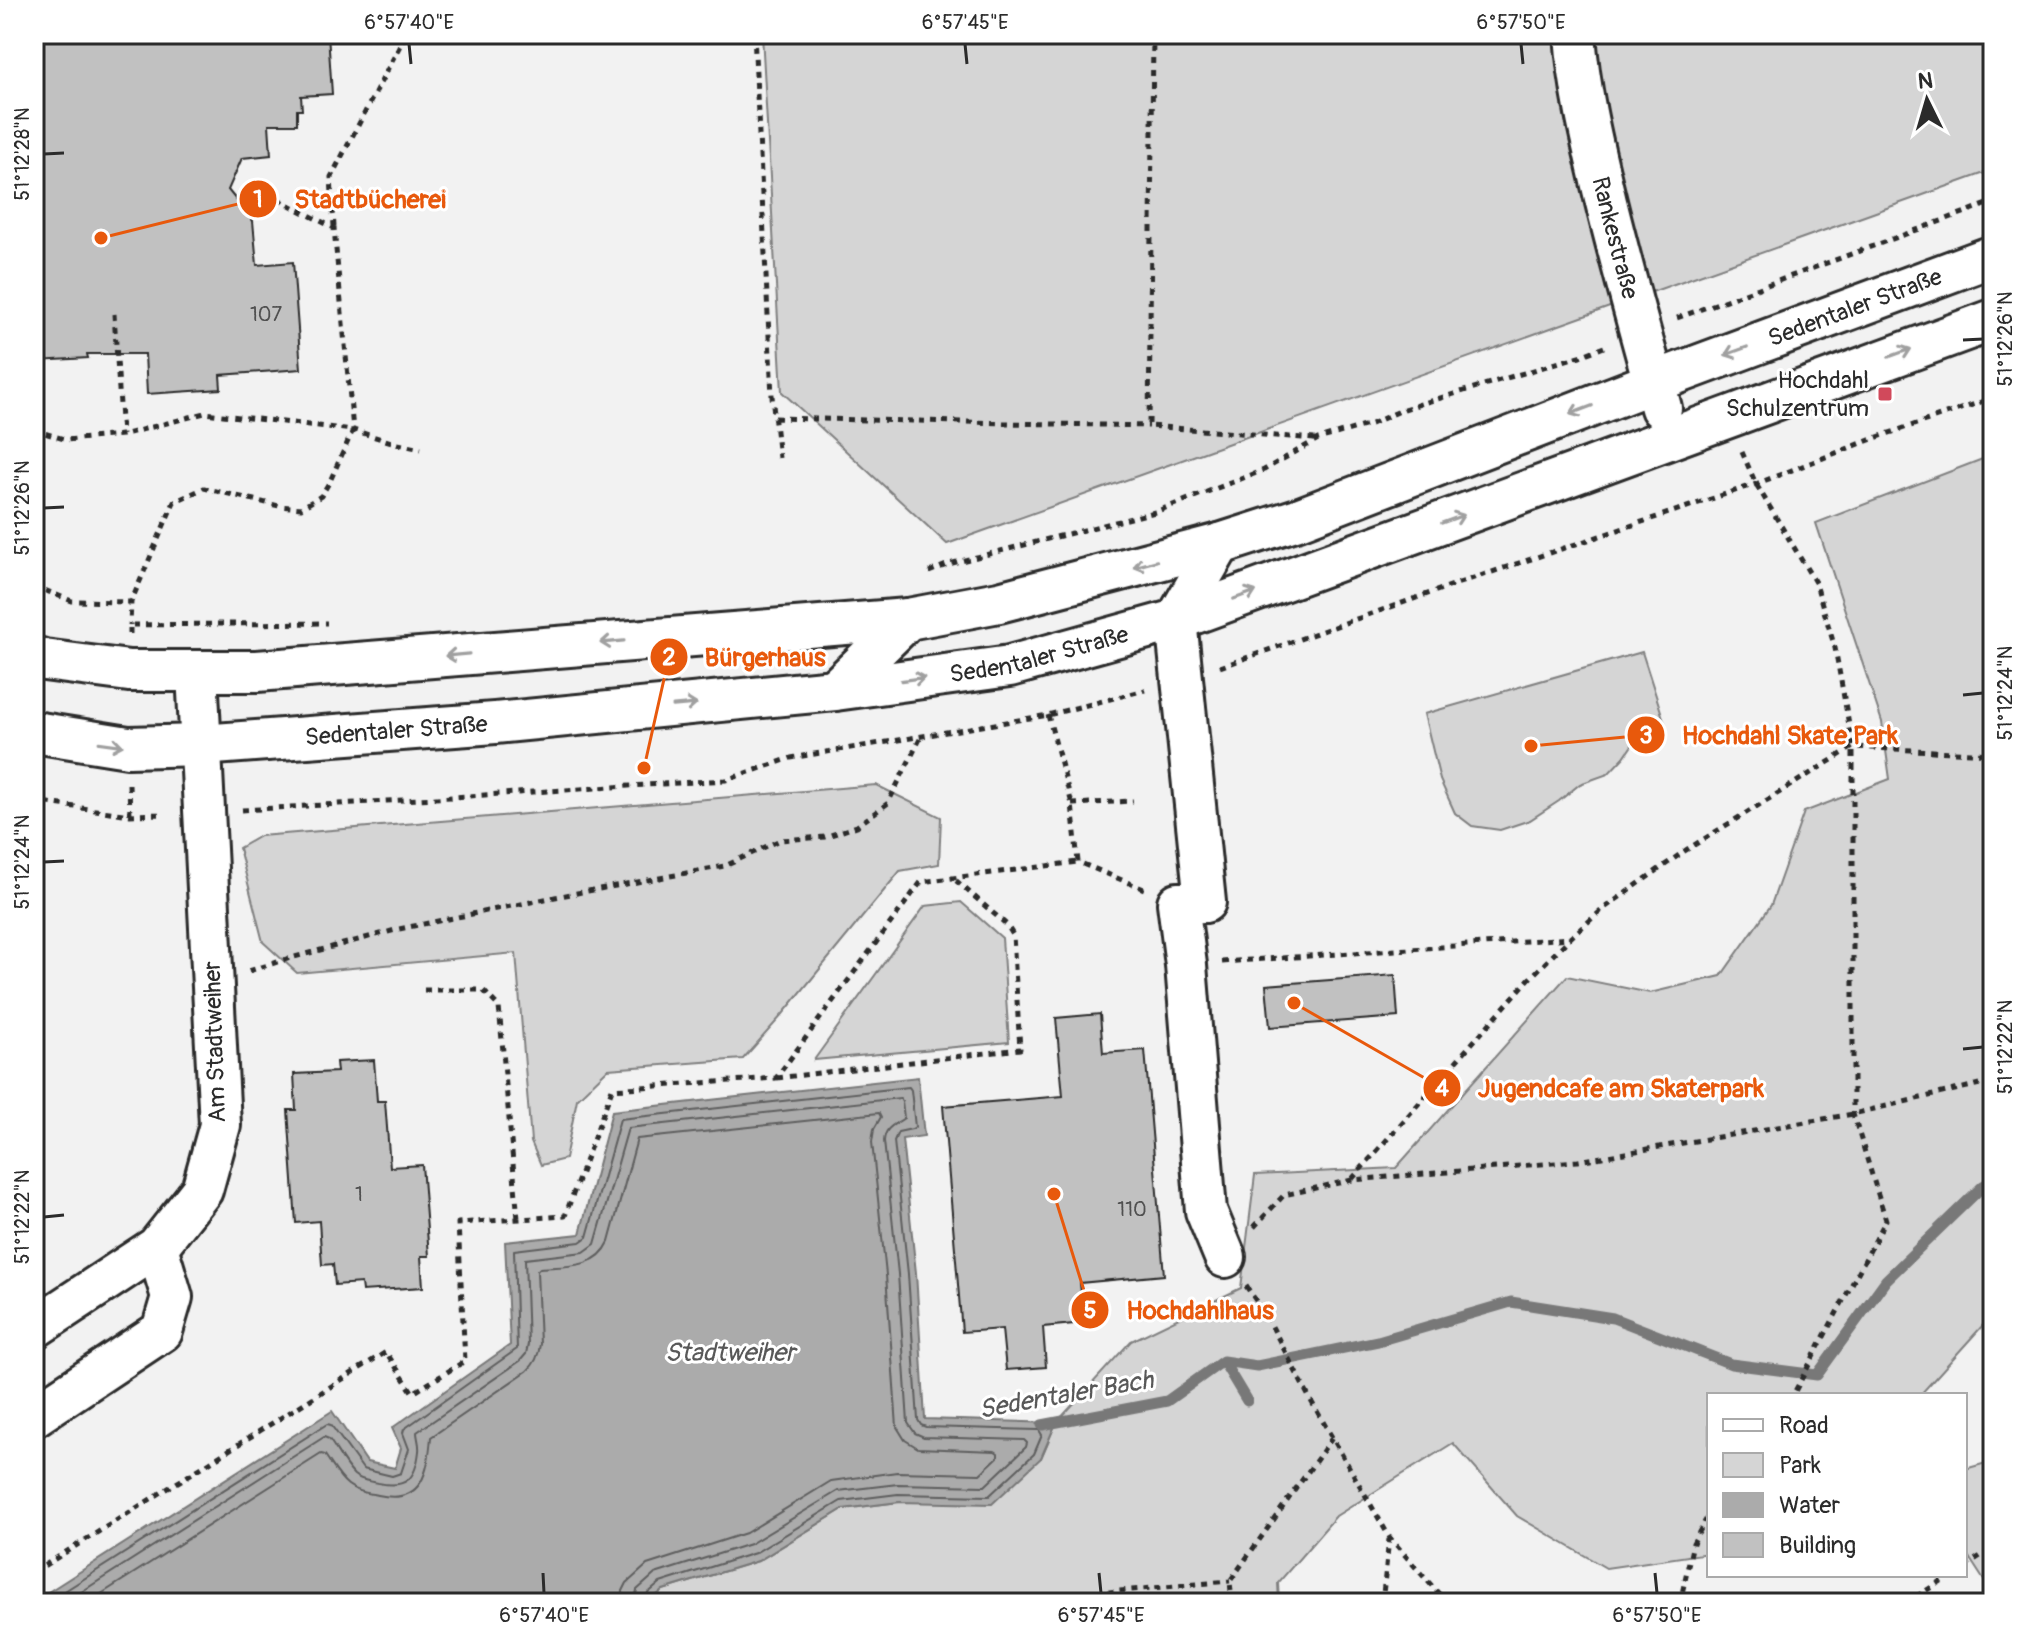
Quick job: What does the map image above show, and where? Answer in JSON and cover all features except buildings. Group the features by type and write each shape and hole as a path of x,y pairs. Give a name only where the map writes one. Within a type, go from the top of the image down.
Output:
{"street":[{"name":"Rankestraße","path":"1575,34 1591,138 1639,333 1669,438"},
{"name":"Sedentaler Straße","path":"34,657 129,671 257,671 908,619 999,602 1220,544 1298,519 1993,256"},
{"name":"Sedentaler Straße","path":"34,732 128,747 201,745 495,723 835,690 1010,666 1176,620 1993,320"},
{"path":"1220,544 1176,620 1205,902 1178,903 1206,1211 1225,1257"},
{"path":"835,690 908,619"},
{"name":"Am Stadtweiher","path":"34,1328 157,1247 202,1190 220,1125 197,672"},
{"path":"34,1416 162,1331 172,1297 157,1247"}],"path":[{"path":"130,625 131,602 174,502 204,488 279,506 301,508 321,496 353,430 331,177 406,34"},
{"path":"754,34 779,458"},
{"path":"1149,426 1153,34"},
{"path":"278,199 334,228"},
{"path":"949,564 1155,512 1264,470 1318,439 1371,424 1404,409 1580,356 1993,202"},
{"path":"114,314 122,435"},
{"path":"34,801 130,815 204,813 726,780 791,758 1048,715 1183,680 1456,584 1756,484 1872,439 1993,398"},
{"path":"34,430 67,440 122,435 205,413 353,430 421,449"},
{"path":"775,418 1149,426 1318,439"},
{"path":"1756,484 1816,584 1835,648 1853,747 1853,1114 1886,1220 1794,1393"},
{"path":"34,586 72,601 131,602"},
{"path":"1048,715 1072,804 1078,862"},
{"path":"214,983 287,959 399,929 725,866 780,840 825,837 857,826 888,803 920,738"},
{"path":"1352,1180 1529,979 1570,938 1603,909 1686,850 1853,747 1993,754"},
{"path":"1072,804 1133,801"},
{"path":"776,1078 921,882 1078,862 1178,903"},
{"path":"34,1572 386,1352 413,1393 465,1361 458,1223 565,1216 612,1089 776,1078 1020,1049 1013,935 1007,925 953,878"},
{"path":"1186,965 1570,938"},
{"path":"424,990 483,990 499,1007 518,1219"},
{"path":"1447,1603 1390,1538 1267,1317 1225,1257 1284,1195 1352,1180 1578,1161 1853,1114 1993,1081"},
{"path":"1232,1603 1230,1581 1332,1438"},
{"path":"1680,1603 1693,1543 1707,1518"},
{"path":"1382,1603 1390,1538"},
{"path":"1967,1565 1993,1548"},
{"path":"1906,1603 1948,1577"},
{"path":"988,1603 1230,1581"}],"green space":[{"path":"762,34 1993,34 1993,170 947,544 782,392"},
{"path":"1993,455 1993,1314 1922,1393 1707,1393 1707,1553 1606,1568 1517,1516 1453,1443 1336,1516 1278,1583 1279,1603 648,1603 663,1590 758,1561 843,1509 899,1502 1041,1458 1056,1423 1131,1341 1241,1288 1255,1175 1396,1168 1567,976 1650,993 1721,976 1771,905 1804,812 1890,779 1882,722 1816,523"},
{"path":"1642,652 1665,724 1639,735 1608,774 1580,784 1530,820 1500,830 1472,826 1455,813 1440,780 1424,714"},
{"path":"876,785 941,817 939,864 900,871 743,1059 608,1069 577,1099 565,1159 541,1165 531,1142 516,953 297,973 263,942 239,848 260,836"},
{"path":"961,902 1002,938 1009,1042 814,1060 925,906"},
{"path":"1993,1461 1993,1582 1987,1585 1967,1554 1967,1468"}],"water":[{"name":"Stadtweiher","path":"918,1077 924,1136 902,1139 916,1273 925,1419 1056,1423 1041,1458 992,1504 899,1502 843,1509 758,1561 663,1590 648,1603 34,1603 332,1411 367,1462 395,1468 401,1448 392,1428 510,1345 505,1242 580,1234 612,1111"}],"waterway":[{"name":"Sedentaler Bach","path":"1042,1425 1167,1401 1223,1361 1257,1366 1378,1341 1511,1302 1613,1318 1731,1364 1817,1375 1886,1280 1983,1186 1993,1181"},
{"path":"1223,1361 1247,1401"}],"place":[{"name":"Stadtbücherei","path":"101,238"},
{"name":"Hochdahl Schulzentrum","path":"1885,394"},
{"name":"Hochdahl Skate Park","path":"1531,746"},
{"name":"Bürgerhaus","path":"644,768"},
{"name":"Jugendcafe am Skaterpark","path":"1294,1003"},
{"name":"Hochdahlhaus","path":"1054,1194"}]}
